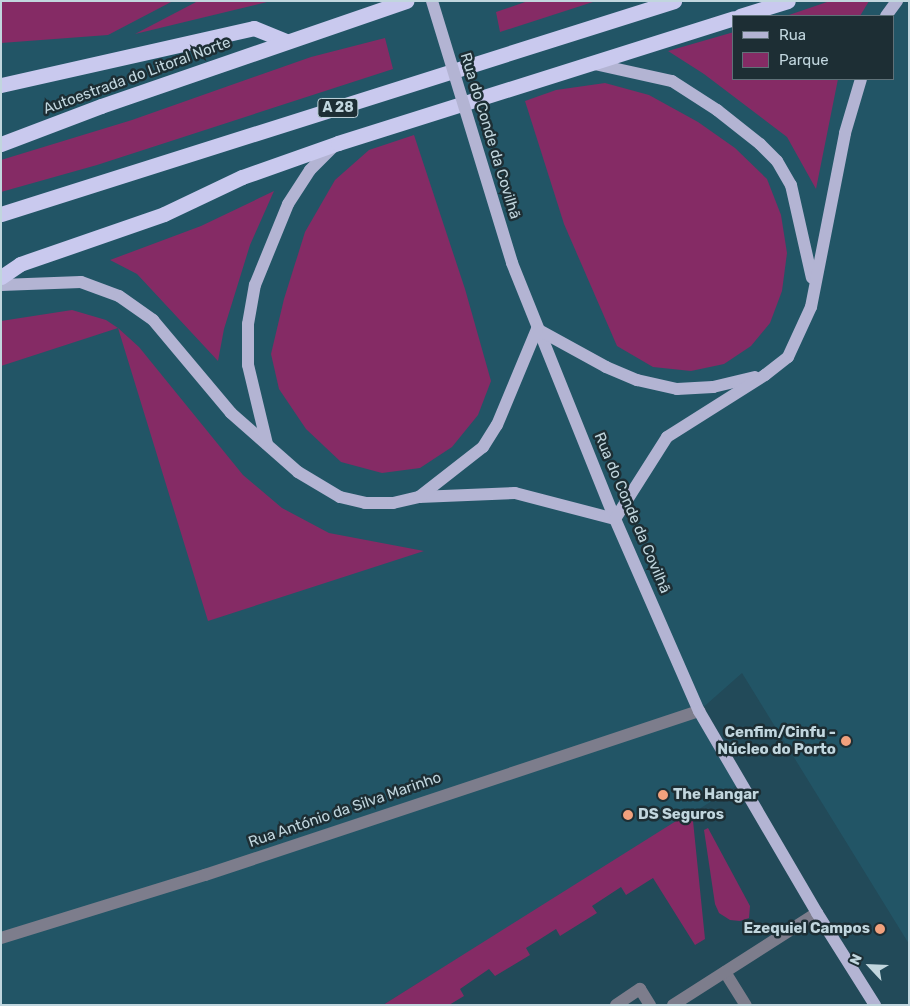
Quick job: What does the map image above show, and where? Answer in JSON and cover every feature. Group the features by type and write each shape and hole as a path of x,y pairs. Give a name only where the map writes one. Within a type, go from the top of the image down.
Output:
{"highway":[{"name":"Autoestrada do Litoral Norte","path":"1,144 286,41 406,1"},
{"name":"A 28","path":"1,214 674,1"},
{"path":"743,15 788,1"},
{"path":"1,277 20,264 164,214 242,177 338,143 732,19"},
{"path":"1,85 254,28 286,41"}],"main road":[{"name":"Rua do Conde da Covilhã","path":"432,1 512,263 537,329 615,518 699,711 817,913 875,1005"},
{"path":"887,15 896,1"},
{"path":"590,64 672,81 717,110 760,144 777,161 791,186 814,284"},
{"path":"1,285 80,282 118,296 153,320 231,412 266,444 298,472 340,497 374,503 419,497 515,494 615,518 667,437 766,375 788,357 811,307 845,133 861,80"},
{"path":"266,444 248,365 248,324 255,286 288,204 310,170 338,143"},
{"path":"419,497 483,446 497,425 537,329 606,367 637,380 677,389 713,387 766,375"}],"street":[{"name":"Rua António da Silva Marinho","path":"1,938 213,872 699,711"},
{"path":"673,1005 817,913"},
{"path":"725,972 746,1005"},
{"path":"616,1005 640,989 650,1005"}],"shaded area":[{"path":"1,1 909,1 909,944 742,673 699,711 741,783 383,1005 1,1005"}],"green space":[{"path":"1,1 173,1 108,35 1,43"},
{"path":"198,1 271,1 135,34"},
{"path":"528,1 596,1 500,32 496,12"},
{"path":"830,1 869,1 861,15 789,15"},
{"path":"732,33 732,80 838,80 816,189 787,137 704,74 668,51"},
{"path":"385,38 393,69 97,165 1,192 1,160 132,120 311,57"},
{"path":"605,83 649,95 698,122 735,148 767,179 781,215 787,253 782,291 770,323 751,346 724,364 691,371 653,367 617,346 564,224 525,101 556,90"},
{"path":"414,135 465,289 491,381 478,415 452,447 420,468 382,473 341,462 306,429 279,389 271,354 284,299 305,232 335,180 369,150"},
{"path":"274,191 250,245 224,329 218,361 137,274 110,260 201,226"},
{"path":"72,310 106,320 118,328 1,366 1,321"},
{"path":"118,328 139,347 243,475 282,508 329,533 424,551 208,621"},
{"path":"692,811 705,939 695,945 653,878 626,895 621,887 592,906 597,913 560,936 556,929 526,948 530,955 495,976 489,969 460,989 464,996 449,1005 383,1005"},
{"path":"708,828 750,906 749,918 740,921 730,920 719,913 715,904 704,830"}],"place":[{"name":"Cenfim/Cinfu - Núcleo do Porto","path":"846,741"},
{"name":"The Hangar","path":"663,795"},
{"name":"DS Seguros","path":"628,815"},
{"name":"Ezequiel Campos","path":"880,929"}]}
